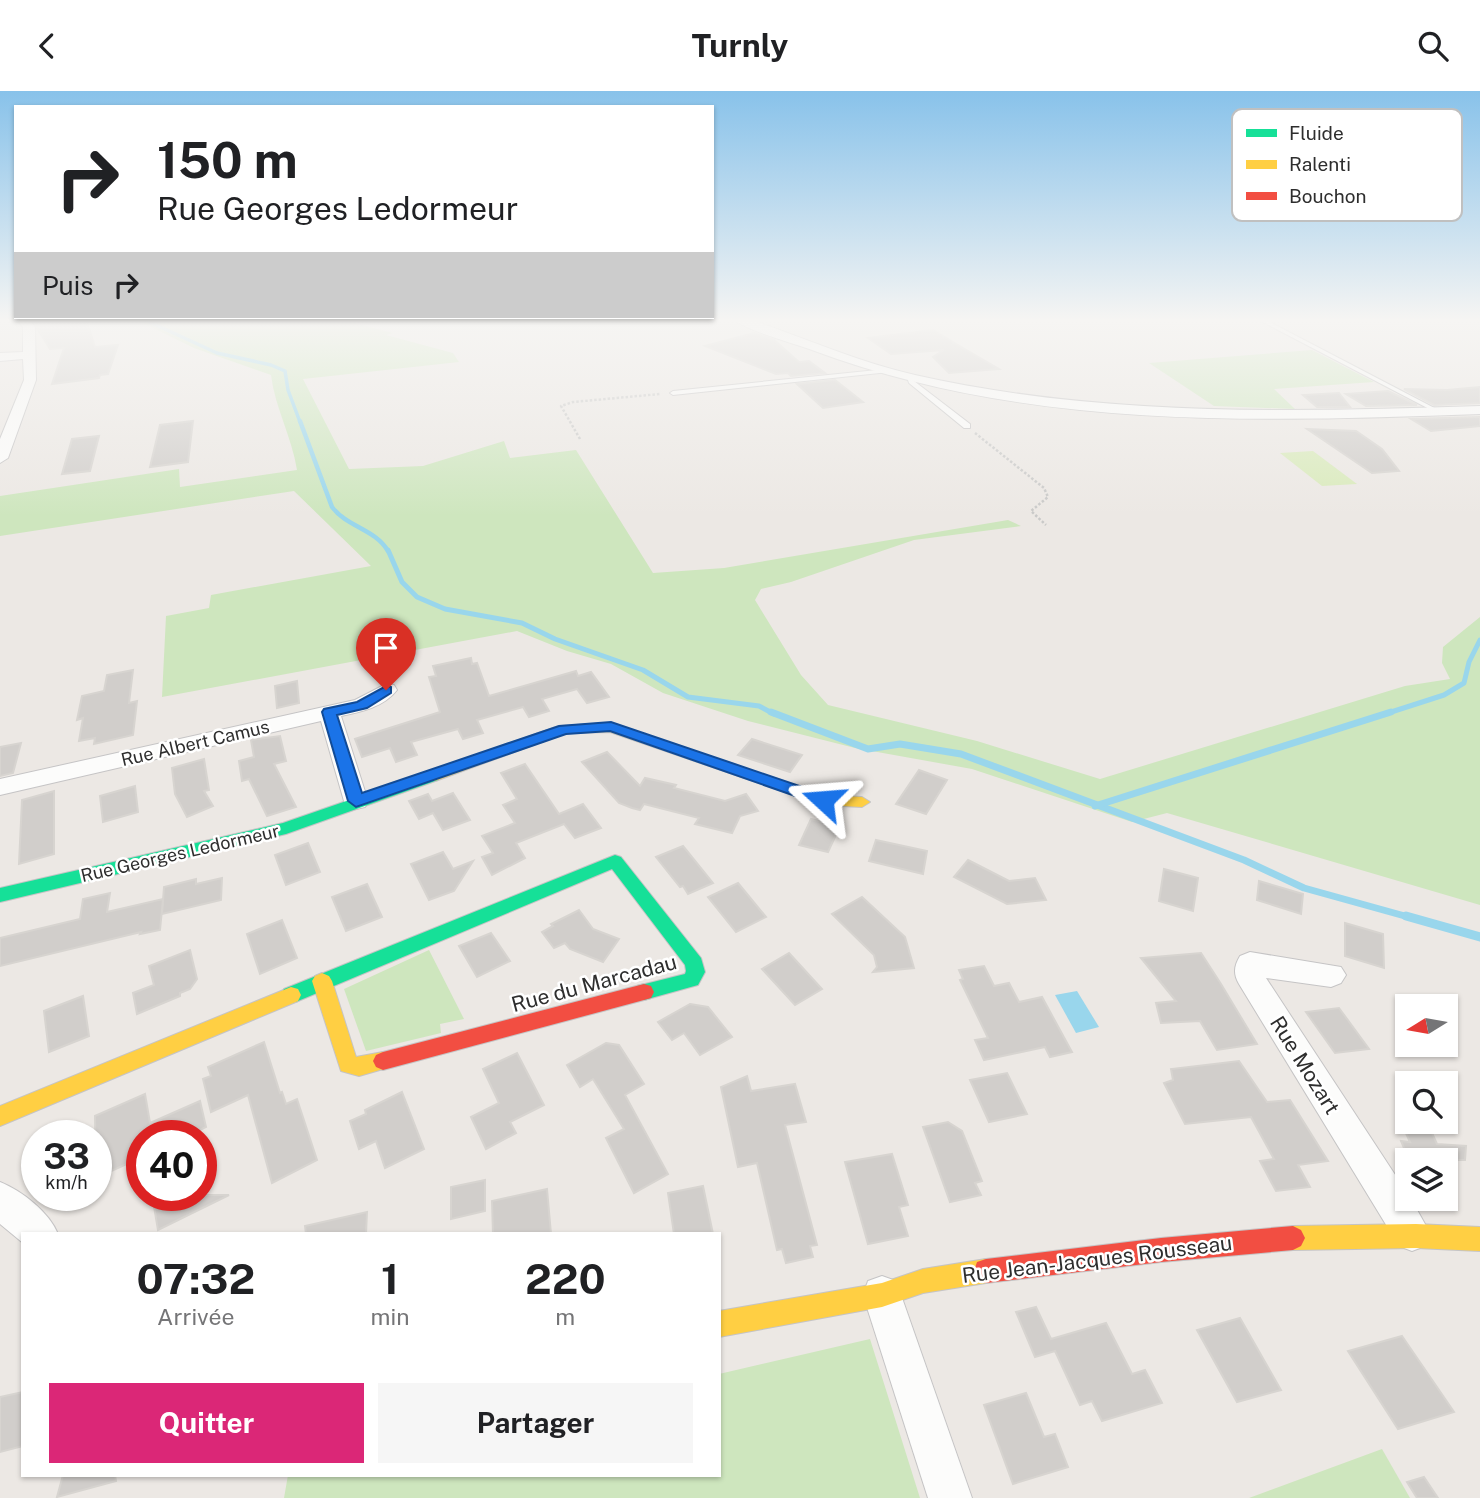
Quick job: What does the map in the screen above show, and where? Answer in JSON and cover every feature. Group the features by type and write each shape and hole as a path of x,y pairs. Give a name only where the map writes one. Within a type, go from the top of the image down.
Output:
{"street":[{"path":"0,458 28,385"},
{"path":"955,385 1038,399 1155,410 1322,415 1480,410"},
{"name":"Rue Albert Camus","path":"0,786 362,705 386,690"},
{"path":"329,712 356,801"},
{"name":"Rue Georges Ledormeur","path":"0,895 286,828 564,729 611,727 823,800 862,802"},
{"name":"Rue du Marcadau","path":"0,1117 322,981 615,861 694,963 696,972 691,980 359,1067 348,1065 344,1059 322,981"},
{"name":"Rue Mozart","path":"1331,975 1250,964 1250,976 1412,1233"},
{"path":"0,1200 38,1232"},
{"name":"Rue Jean-Jacques Rousseau","path":"721,1324 882,1295 923,1281 970,1273 1247,1240 1412,1233 1480,1239"},
{"path":"882,1295 950,1498"}],"lane":[{"path":"673,393 754,385"},
{"path":"914,385 967,426"},
{"path":"1386,385 1439,412"}],"path":[{"path":"580,439 561,406 573,402 673,393"},
{"path":"967,426 1045,488 1048,497 1031,511 1046,525"}],"green space":[{"path":"273,385 306,385 349,469 423,466 504,441 510,458 576,450 653,573 724,568 1008,520 1021,526 914,540 791,582 761,589 755,600 801,675 828,705 977,741 1100,779 1405,686 1450,679 1442,663 1443,647 1480,617 1480,905 1167,813 1132,822 972,769 855,748 748,721 663,693 611,664 567,651 517,631 162,697 166,616 209,608 211,595 371,566 294,491 0,536 0,496 179,469 180,487 297,470"},
{"path":"1182,385 1336,385 1274,389 1295,409 1214,406"},
{"path":"1313,451 1357,484 1322,486 1280,453"},
{"path":"429,950 464,1019 440,1024 441,1033 366,1051 344,989"},
{"path":"870,1339 920,1498 284,1498 288,1477 721,1477 721,1374"},
{"path":"1382,1449 1410,1498 1249,1498"}],"water":[{"path":"1077,991 1099,1027 1076,1033 1055,995"}],"building":[{"path":"798,385 841,385 863,402 823,408"},
{"path":"1480,387 1480,403 1434,405 1404,389 1447,390"},
{"path":"1388,391 1417,405 1366,406 1346,394"},
{"path":"1339,393 1350,407 1317,407 1303,395"},
{"path":"1480,417 1480,426 1431,431 1411,419"},
{"path":"193,421 188,462 150,467 160,425"},
{"path":"1307,429 1356,431 1382,449 1399,471 1372,473"},
{"path":"99,436 90,471 62,474 72,439"},
{"path":"471,658 472,664 477,663 489,696 576,671 578,676 591,672 609,697 587,703 577,689 542,699 549,711 529,717 523,707 477,720 483,733 463,739 458,729 411,742 417,755 396,762 390,748 362,757 355,739 440,712 429,677 436,676 433,666"},
{"path":"133,670 129,703 137,701 133,735 94,744 95,738 79,741 83,718 77,720 82,696 104,691 107,675"},
{"path":"297,681 299,703 277,708 275,686"},
{"path":"280,736 286,761 274,764 296,807 267,816 249,779 242,781 239,761 254,757 251,740"},
{"path":"752,739 802,755 790,772 738,755"},
{"path":"21,743 13,773 0,776 0,747"},
{"path":"607,752 640,786 645,778 725,801 746,794 758,811 740,816 732,833 695,824 699,818 644,804 640,810 619,803 582,762"},
{"path":"204,759 209,790 204,791 213,806 187,817 175,794 172,768"},
{"path":"525,764 559,814 583,804 601,828 575,838 564,824 516,843 525,858 492,875 482,857 493,853 482,836 515,823 503,805 517,799 501,773"},
{"path":"919,770 947,780 926,814 896,804"},
{"path":"135,786 138,812 103,822 100,796"},
{"path":"54,791 54,854 19,864 22,800"},
{"path":"453,793 470,820 443,830 433,813 419,819 409,801 428,794 432,801"},
{"path":"811,819 840,826 828,852 799,845"},
{"path":"876,840 927,851 923,874 869,861"},
{"path":"308,843 320,872 286,885 275,855"},
{"path":"683,846 713,883 688,894 656,857"},
{"path":"443,852 453,869 473,861 454,891 429,900 411,864"},
{"path":"968,860 1009,881 1035,878 1046,900 1007,904 954,877"},
{"path":"1164,869 1198,878 1193,911 1159,901"},
{"path":"222,878 221,900 162,914 164,887 196,879 196,884"},
{"path":"1259,881 1303,894 1301,914 1257,900"},
{"path":"738,883 766,917 736,932 708,897"},
{"path":"367,884 382,917 346,931 332,897"},
{"path":"110,893 107,912 163,899 160,930 140,934 141,932 0,966 0,938 80,919 83,899"},
{"path":"862,897 905,937 914,968 873,972 877,967 874,955 832,914"},
{"path":"579,910 593,929 619,939 603,962 570,949 565,943 554,948 542,932 553,926 551,924"},
{"path":"282,920 297,958 260,974 247,934"},
{"path":"1345,923 1383,934 1384,968 1345,956"},
{"path":"491,933 510,961 477,977 459,946"},
{"path":"190,950 197,979 190,989 137,1014 133,993 154,985 149,966"},
{"path":"789,953 822,989 795,1005 762,969"},
{"path":"1201,953 1257,1044 1217,1050 1200,1021 1161,1023 1156,1003 1176,1001 1141,958"},
{"path":"984,966 994,986 1009,983 1019,1002 1042,997 1072,1052 1050,1057 1045,1047 984,1060 975,1040 988,1038 960,980 963,979 959,970"},
{"path":"83,996 89,1036 49,1052 44,1011"},
{"path":"690,1004 708,1007 732,1037 700,1055 684,1033 672,1040 658,1022"},
{"path":"1339,1008 1369,1049 1335,1053 1306,1012"},
{"path":"264,1042 286,1104 297,1099 317,1160 272,1183 248,1095 211,1112 203,1079 211,1076 208,1067"},
{"path":"606,1043 619,1045 644,1084 625,1095 668,1174 634,1193 606,1138 624,1129 593,1079 580,1087 567,1065"},
{"path":"517,1053 544,1105 510,1122 516,1133 486,1149 471,1117 499,1103 483,1069"},
{"path":"1239,1061 1267,1102 1290,1100 1328,1161 1298,1165 1310,1187 1276,1191 1260,1161 1274,1159 1251,1117 1185,1124 1164,1083 1173,1080 1171,1069"},
{"path":"1007,1073 1027,1114 989,1122 970,1080"},
{"path":"747,1076 751,1091 795,1084 806,1122 785,1125 817,1245 810,1246 813,1257 786,1263 782,1249 777,1250 757,1163 738,1167 721,1087"},
{"path":"402,1092 424,1149 385,1168 376,1141 359,1149 350,1121 366,1114 365,1110"},
{"path":"145,1094 149,1120 126,1120 126,1164 112,1171 112,1120 95,1120 95,1116"},
{"path":"200,1101 204,1120 157,1120"},
{"path":"948,1122 962,1131 982,1181 975,1183 981,1195 950,1202 923,1127"},
{"path":"1406,1134 1432,1134 1437,1144 1466,1146 1465,1160 1458,1160 1458,1148 1404,1148 1401,1141 1410,1142"},
{"path":"892,1154 908,1205 899,1207 908,1236 868,1244 845,1162"},
{"path":"485,1180 485,1211 451,1219 451,1187"},
{"path":"703,1186 713,1232 674,1232 668,1193"},
{"path":"547,1189 551,1232 493,1232 492,1201"},
{"path":"217,1195 229,1195 217,1201"},
{"path":"155,1211 197,1211 158,1230"},
{"path":"367,1212 366,1232 306,1232 305,1226"},
{"path":"1036,1307 1051,1339 1106,1323 1132,1374 1145,1370 1162,1403 1102,1421 1092,1401 1080,1405 1055,1351 1035,1357 1016,1312"},
{"path":"1240,1318 1281,1390 1237,1402 1197,1330"},
{"path":"1402,1336 1454,1412 1398,1429 1348,1351"},
{"path":"21,1392 21,1447 0,1452 0,1397"},
{"path":"1026,1393 1044,1437 1055,1434 1068,1467 1013,1484 984,1405"},
{"path":"62,1477 115,1477 116,1481 57,1497"},
{"path":"1424,1477 1438,1498 1417,1498 1407,1482"}],"waterway":[{"path":"287,385 300,422"},
{"path":"300,421 332,507 345,519 376,538 388,551"},
{"path":"388,550 402,582 417,597 445,609 522,623 555,639 643,670 688,697 759,706 774,714"},
{"path":"1385,714 1444,695 1464,683 1469,662 1480,640"},
{"path":"771,712 868,749 900,744 961,754 1098,805"},
{"path":"1098,805 1391,712"},
{"path":"1098,805 1244,860 1304,888 1412,918"},
{"path":"1406,916 1480,937"}],"traffic: fast":[{"path":"0,895 286,828 433,776"},
{"path":"291,995 615,861 694,963 696,972 691,980 644,992"}],"traffic: slow":[{"path":"433,776 564,729 611,727 823,800 862,802"},
{"path":"322,981 348,1065 359,1067 383,1061"},
{"path":"0,1116 291,995"},
{"path":"1293,1238 1416,1236 1480,1239"},
{"path":"721,1324 882,1295 923,1281 986,1271"}],"traffic: jam":[{"path":"383,1061 644,992"},
{"path":"986,1271 1161,1250 1293,1238"}],"route":[{"path":"386,690 362,705 329,712 356,801 564,729 611,727 823,800"}]}
